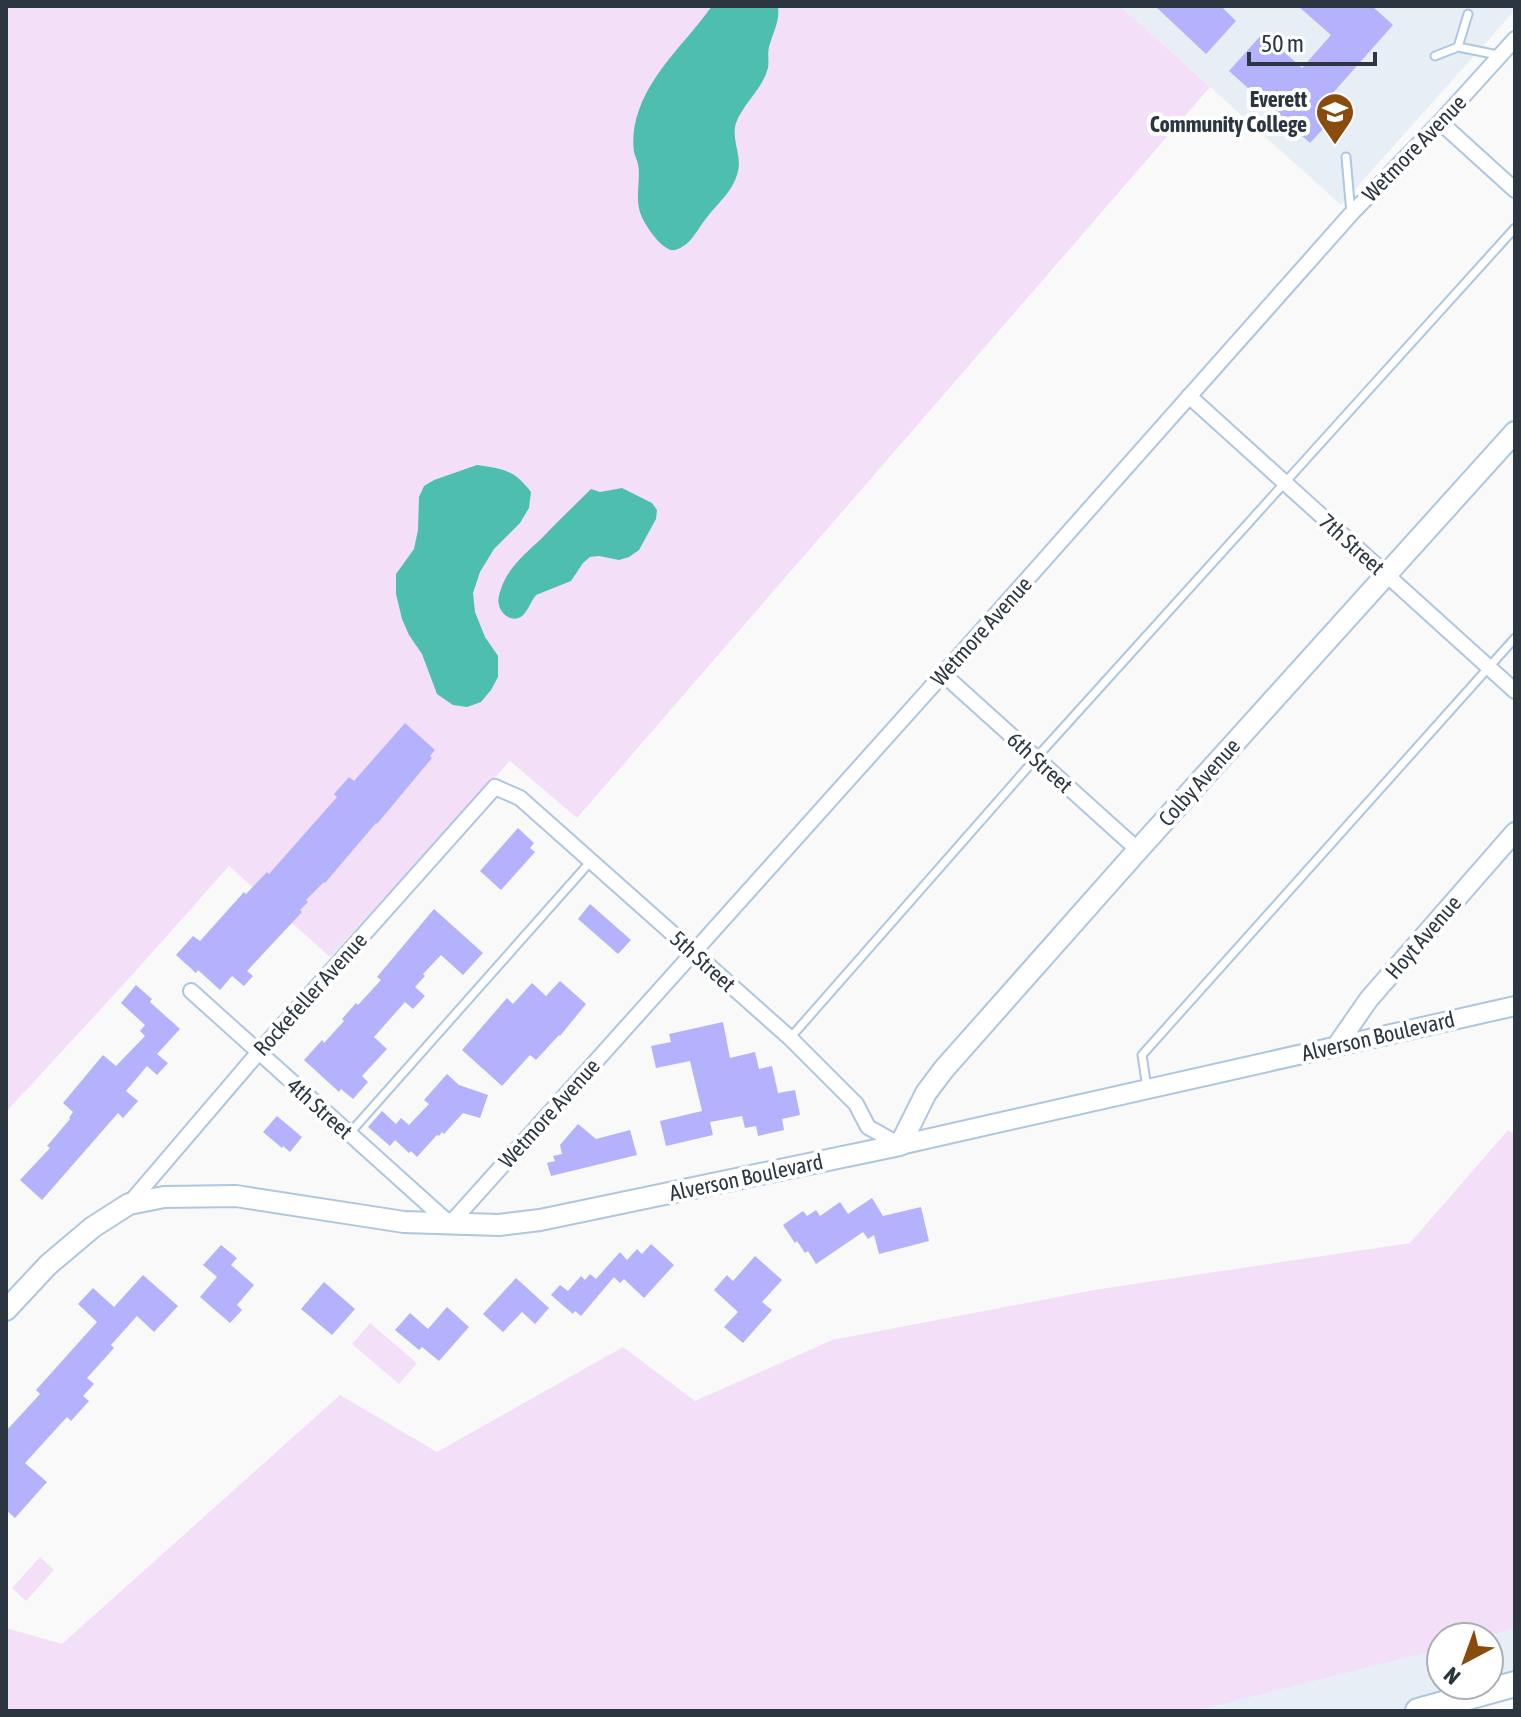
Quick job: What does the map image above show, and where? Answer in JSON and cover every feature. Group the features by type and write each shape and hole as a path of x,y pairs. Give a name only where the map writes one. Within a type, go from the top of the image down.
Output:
{"main road":[{"name":"Colby Avenue","path":"900,1145 926,1093 944,1069 1515,432"},
{"name":"Alverson Boulevard","path":"6,1310 59,1255 93,1227 129,1204 164,1197 236,1196 404,1222 499,1225 540,1220 900,1145"},
{"path":"1418,1711 1515,1684"}],"street":[{"name":"Wetmore Avenue","path":"450,1224 1351,214 1515,39"},
{"path":"1440,122 1515,190"},
{"name":"7th Street","path":"1189,396 1515,691"},
{"name":"6th Street","path":"943,674 1138,850"},
{"name":"5th Street","path":"495,787 520,798 790,1038 856,1104 868,1127 900,1145"},
{"name":"Rockefeller Avenue","path":"129,1204 258,1053 495,787"},
{"name":"Hoyt Avenue","path":"1337,1045 1369,999 1515,832"},
{"name":"4th Street","path":"191,991 450,1224"},
{"name":"Alverson Boulevard","path":"900,1145 1515,1006"}],"lane":[{"path":"1458,47 1468,14"},
{"path":"1435,56 1458,47 1500,56"},
{"path":"1346,157 1351,214"},
{"path":"790,1038 1036,758 1515,228"},
{"path":"1147,1088 1142,1055 1515,638"},
{"path":"349,1134 591,861"}],"shaded area":[{"path":"6,6 1120,6 1210,87 577,818 510,761 330,957 229,866 6,1112"},
{"path":"712,6 778,6 778,17 769,47 767,71 736,123 739,165 736,178 690,240 681,248 670,250 654,236 640,212 639,170 633,136 645,95"},
{"name":"Everett Community College","path":"1120,6 1515,6 1515,10 1341,205"},
{"path":"477,465 508,472 531,492 529,508 520,523 494,549 480,572 473,593 475,612 485,637 498,656 498,677 481,702 467,707 453,705 437,694 422,654 402,619 396,594 396,574 414,549 419,497 424,486"},
{"path":"622,488 652,503 657,510 656,519 639,550 619,560 590,557 571,581 536,595 522,616 515,619 505,615 500,609 499,596 505,579 519,560 591,489 600,492"},
{"path":"1508,1130 1515,1134 1515,1628 1505,1631 1505,1621 1425,1621 1425,1653 1195,1711 6,1711 6,1628 62,1644 340,1395 437,1452 623,1347 695,1401 832,1340 1094,1290 1410,1243"},
{"path":"370,1323 417,1363 399,1384 352,1344"},
{"path":"40,1557 54,1570 26,1601 12,1588"},
{"path":"1515,1618 1515,1683 1505,1686 1505,1622"},
{"path":"1425,1649 1425,1701 1453,1701 1418,1711 1182,1711"}],"building":[{"path":"1155,6 1221,6 1236,21 1206,54"},
{"path":"1298,6 1372,6 1393,25 1332,94 1345,105 1310,143 1229,71 1263,33 1302,68 1331,35"},
{"path":"405,723 435,750 430,756 432,758 325,883 306,900 308,902 300,910 302,912 247,971 253,976 244,986 232,976 220,990 176,955 193,936 200,941 244,892 246,894 267,872 269,874 337,797 334,794 349,777 354,781"},
{"path":"518,828 534,843 530,848 535,852 501,890 480,871"},
{"path":"590,904 631,940 618,954 578,919"},
{"path":"434,909 483,953 463,975 441,955 423,974 425,976 415,987 425,996 413,1009 405,1002 374,1037 387,1049 362,1076 368,1082 353,1099 341,1089 339,1092 304,1060 322,1040 324,1043 356,1003 358,1005 381,980 377,977"},
{"path":"560,981 586,1004 536,1060 530,1055 502,1086 462,1050 507,998 513,1004 532,983 546,996"},
{"path":"136,985 180,1029 157,1054 168,1063 157,1075 147,1066 126,1091 138,1101 123,1118 118,1113 42,1200 20,1180 50,1148 47,1146 70,1119 73,1112 63,1103 103,1055 116,1066 145,1036 140,1031 145,1025 121,1003"},
{"path":"723,1022 730,1058 755,1052 759,1069 772,1066 778,1093 795,1090 800,1115 782,1119 784,1130 758,1136 756,1126 745,1128 742,1116 710,1122 713,1135 666,1146 660,1121 702,1111 690,1061 656,1068 651,1046 671,1042 669,1034"},
{"path":"447,1074 459,1085 488,1095 480,1118 463,1113 417,1157 395,1140 390,1146 368,1127 382,1111 396,1124 401,1118 409,1125 429,1104 424,1100"},
{"path":"277,1116 302,1137 290,1152 263,1132"},
{"path":"578,1124 596,1139 630,1130 637,1155 551,1176 547,1163 555,1161 553,1156 562,1154 560,1145"},
{"path":"872,1198 883,1216 921,1207 929,1241 879,1254 874,1235 868,1239 863,1232 816,1264 808,1251 805,1253 797,1241 795,1243 783,1225 803,1211 807,1216 816,1210 820,1216 840,1202 848,1214"},
{"path":"651,1244 674,1265 644,1298 624,1279 620,1283 614,1277 581,1316 575,1311 573,1314 551,1295 560,1285 568,1291 581,1276 585,1280 590,1274 596,1279 620,1252 627,1260 637,1249 642,1254"},
{"path":"221,1245 237,1258 231,1265 254,1285 237,1305 242,1310 230,1323 200,1297 217,1277 203,1265"},
{"path":"755,1256 782,1280 762,1302 772,1310 743,1343 724,1327 738,1312 714,1290 727,1275 733,1281"},
{"path":"143,1275 178,1306 154,1332 137,1316 111,1345 114,1348 87,1378 94,1384 83,1396 89,1401 71,1421 67,1417 25,1463 47,1482 15,1518 6,1510 6,1431 40,1394 36,1390 97,1322 78,1304 93,1288 114,1307"},
{"path":"516,1278 549,1308 535,1324 522,1312 503,1332 483,1314"},
{"path":"324,1282 355,1309 332,1335 301,1309"},
{"path":"447,1307 469,1327 439,1361 422,1347 419,1350 395,1330 410,1313 428,1329"}],"place":[{"name":"Everett Community College","path":"1335,146"}]}
